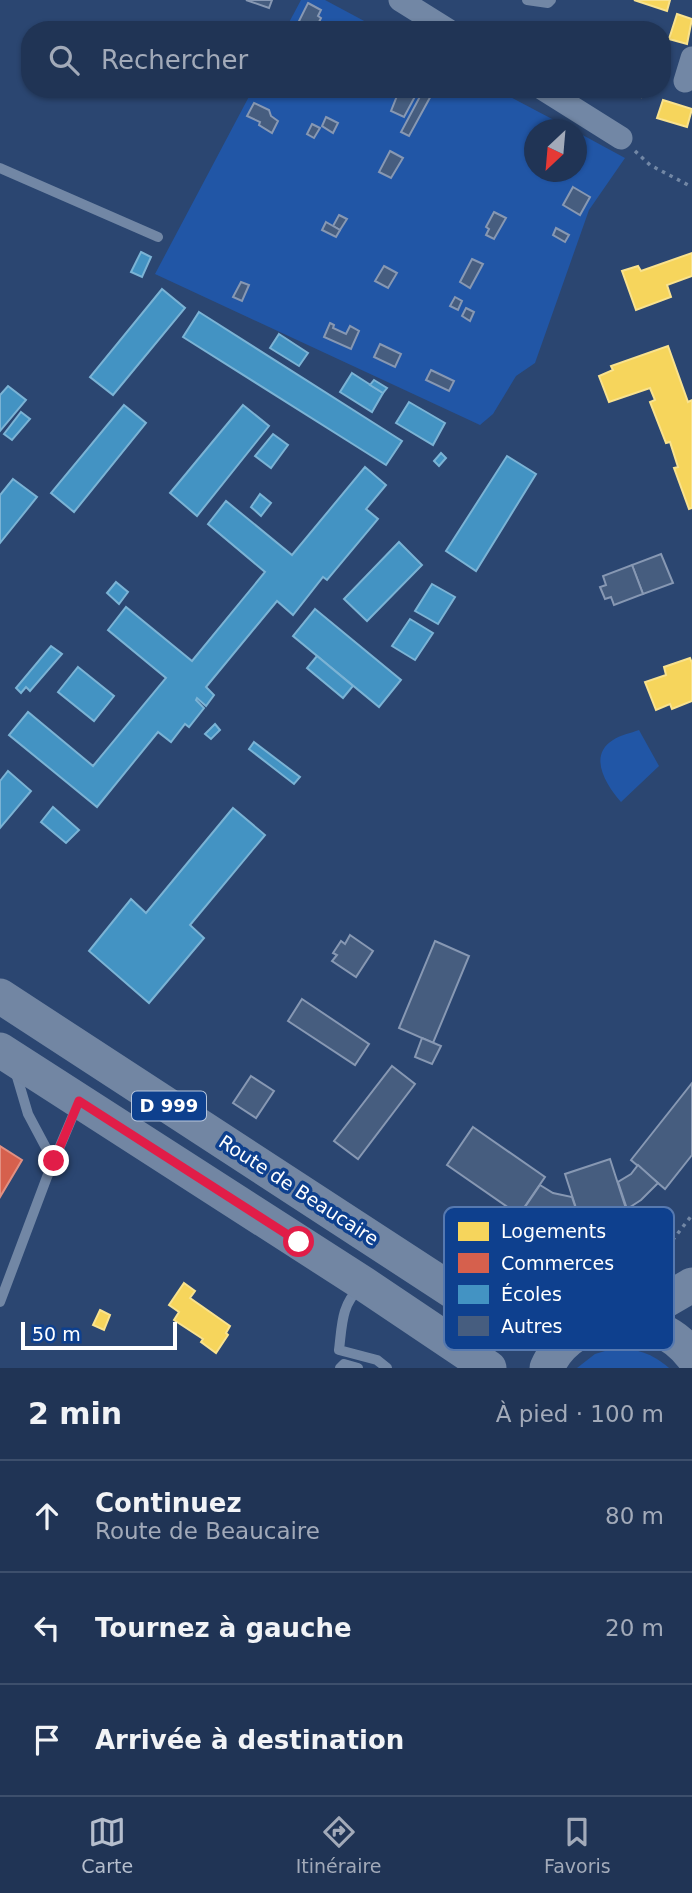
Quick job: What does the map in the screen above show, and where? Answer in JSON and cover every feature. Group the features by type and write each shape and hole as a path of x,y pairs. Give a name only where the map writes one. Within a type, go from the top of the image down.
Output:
{"main road":[{"name":"Route de Beaucaire","path":"0,996 444,1285"},
{"name":"D 999","path":"5,1054 444,1338"},
{"path":"674,1295 692,1284"},
{"path":"674,1338 692,1356"},
{"name":"D 999","path":"462,1350 489,1368"},
{"path":"547,1368 557,1350"}],"street":[{"path":"400,0 434,21"},
{"path":"685,81 692,58"},
{"path":"557,98 621,138"}],"lane":[{"path":"527,0 548,3 551,0"},
{"path":"0,168 158,237"},
{"path":"5,1054 27,1114 54,1161"},
{"path":"0,1302 79,1101"},
{"path":"364,1284 353,1294 344,1309 339,1350 377,1360 387,1368"},
{"path":"340,1368 344,1364 358,1368"}],"path":[{"path":"621,138 650,165 692,187"},
{"path":"674,1238 692,1215"}],"shaded area":[{"path":"301,0 325,0 364,21 290,21"},
{"path":"248,98 512,98 552,119 524,119 524,182 587,182 587,137 625,158 589,210 535,363 516,376 493,414 480,425 155,274"},
{"path":"639,730 659,766 621,802 605,780 600,762 601,754 613,740"},
{"path":"608,1350 634,1350 656,1359 669,1368 577,1368 595,1354"}],"building: Logements":[{"path":"634,0 670,0 667,11"},
{"path":"677,14 692,19 687,44 671,40"},
{"path":"663,100 692,109 687,127 657,118"},
{"path":"692,253 692,276 667,285 671,297 636,310 622,271 638,266 641,271"},
{"path":"668,346 688,402 692,400 692,508 689,509 674,468 678,467 670,442 666,443 650,402 655,400 650,388 609,402 599,376 613,370 611,366"},
{"path":"690,658 692,701 672,709 670,704 656,710 645,682 666,675 664,667"},
{"path":"184,1283 195,1291 190,1298 230,1326 226,1333 228,1335 216,1353 201,1342 203,1339 174,1320 179,1312 169,1305"},
{"path":"100,1310 110,1315 104,1330 93,1325"}],"building: Commerces":[{"path":"0,1146 22,1160 0,1197"}],"building: Écoles":[{"path":"141,252 151,257 142,277 131,272"},
{"path":"162,289 185,308 113,395 90,377"},
{"path":"199,312 402,441 386,465 183,337"},
{"path":"279,334 308,353 299,366 270,348"},
{"path":"352,373 383,393 372,412 340,392"},
{"path":"374,380 387,388 383,393 370,385"},
{"path":"8,386 26,400 0,431 0,395"},
{"path":"409,402 445,423 433,445 396,423"},
{"path":"124,405 146,423 74,512 51,493"},
{"path":"243,405 269,426 197,516 170,493"},
{"path":"21,412 30,419 12,440 4,434"},
{"path":"273,434 288,445 271,468 255,456"},
{"path":"441,453 446,458 439,466 434,461"},
{"path":"507,456 536,474 476,571 446,551"},
{"path":"365,467 386,485 366,509 378,519 327,580 323,577 293,615 277,601 206,687 214,695 206,706 197,698 204,708 189,727 185,724 171,742 158,732 97,807 9,735 28,712 93,766 166,678 108,630 126,607 192,661 265,572 208,524 226,501 292,555"},
{"path":"13,479 37,497 0,543 0,495"},
{"path":"260,494 271,503 261,516 251,507"},
{"path":"399,542 422,565 367,621 344,599"},
{"path":"116,582 128,592 119,604 107,593"},
{"path":"432,584 455,597 438,624 415,611"},
{"path":"315,609 401,680 379,707 293,636"},
{"path":"410,619 433,633 415,660 392,646"},
{"path":"51,646 62,654 30,691 26,687 21,693 16,688"},
{"path":"317,656 353,686 343,698 307,668"},
{"path":"78,667 114,696 94,721 58,692"},
{"path":"215,724 220,730 211,739 205,734"},
{"path":"254,742 300,777 294,784 249,749"},
{"path":"8,771 31,791 0,828 0,781"},
{"path":"53,807 79,830 66,843 41,822"},
{"path":"233,808 265,835 190,925 204,938 149,1003 89,951 131,899 146,913"}],"building: Autres":[{"path":"246,0 272,0 269,8"},
{"path":"308,3 321,10 318,16 321,18 320,21 299,21"},
{"path":"396,98 414,98 404,117 391,111"},
{"path":"419,98 430,98 409,136 401,132"},
{"path":"254,103 269,110 271,116 278,121 272,133 259,125 260,122 247,116"},
{"path":"326,117 338,123 333,133 322,126"},
{"path":"312,124 320,128 314,138 307,134"},
{"path":"390,151 403,158 391,178 379,172"},
{"path":"573,187 590,197 580,215 563,205"},
{"path":"494,212 506,218 494,239 486,235 489,229 486,227"},
{"path":"339,215 347,219 340,230 333,226"},
{"path":"326,222 340,230 336,237 322,230"},
{"path":"556,228 569,235 565,242 553,235"},
{"path":"472,259 483,264 470,288 460,282"},
{"path":"384,266 397,273 388,288 375,281"},
{"path":"241,282 249,285 242,301 233,297"},
{"path":"455,297 462,301 458,310 450,306"},
{"path":"466,308 474,312 470,321 462,316"},
{"path":"330,323 334,325 333,328 346,334 350,326 359,331 351,349 324,337"},
{"path":"380,344 401,354 395,367 374,357"},
{"path":"431,370 454,381 449,391 426,380"},
{"path":"661,554 673,583 643,594 632,565"},
{"path":"632,565 643,594 614,605 611,597 605,599 600,587 606,585 603,576"},
{"path":"350,935 373,951 356,977 332,961 337,955 333,953 341,941 345,944"},
{"path":"435,941 469,956 433,1043 399,1028"},
{"path":"302,999 369,1044 355,1065 288,1021"},
{"path":"422,1038 441,1046 432,1064 415,1057"},
{"path":"392,1066 415,1084 358,1159 334,1141"},
{"path":"251,1076 274,1091 256,1118 233,1103"},
{"path":"692,1083 692,1155 665,1189 631,1160"},
{"path":"473,1127 545,1177 524,1207 507,1207 447,1165"},
{"path":"610,1159 625,1207 576,1207 565,1174"},
{"path":"638,1165 658,1183 641,1200 626,1207 618,1182 631,1174"},
{"path":"540,1185 553,1193 572,1197 575,1207 525,1207"}],"route":[{"path":"54,1161 79,1101 299,1242"}]}
